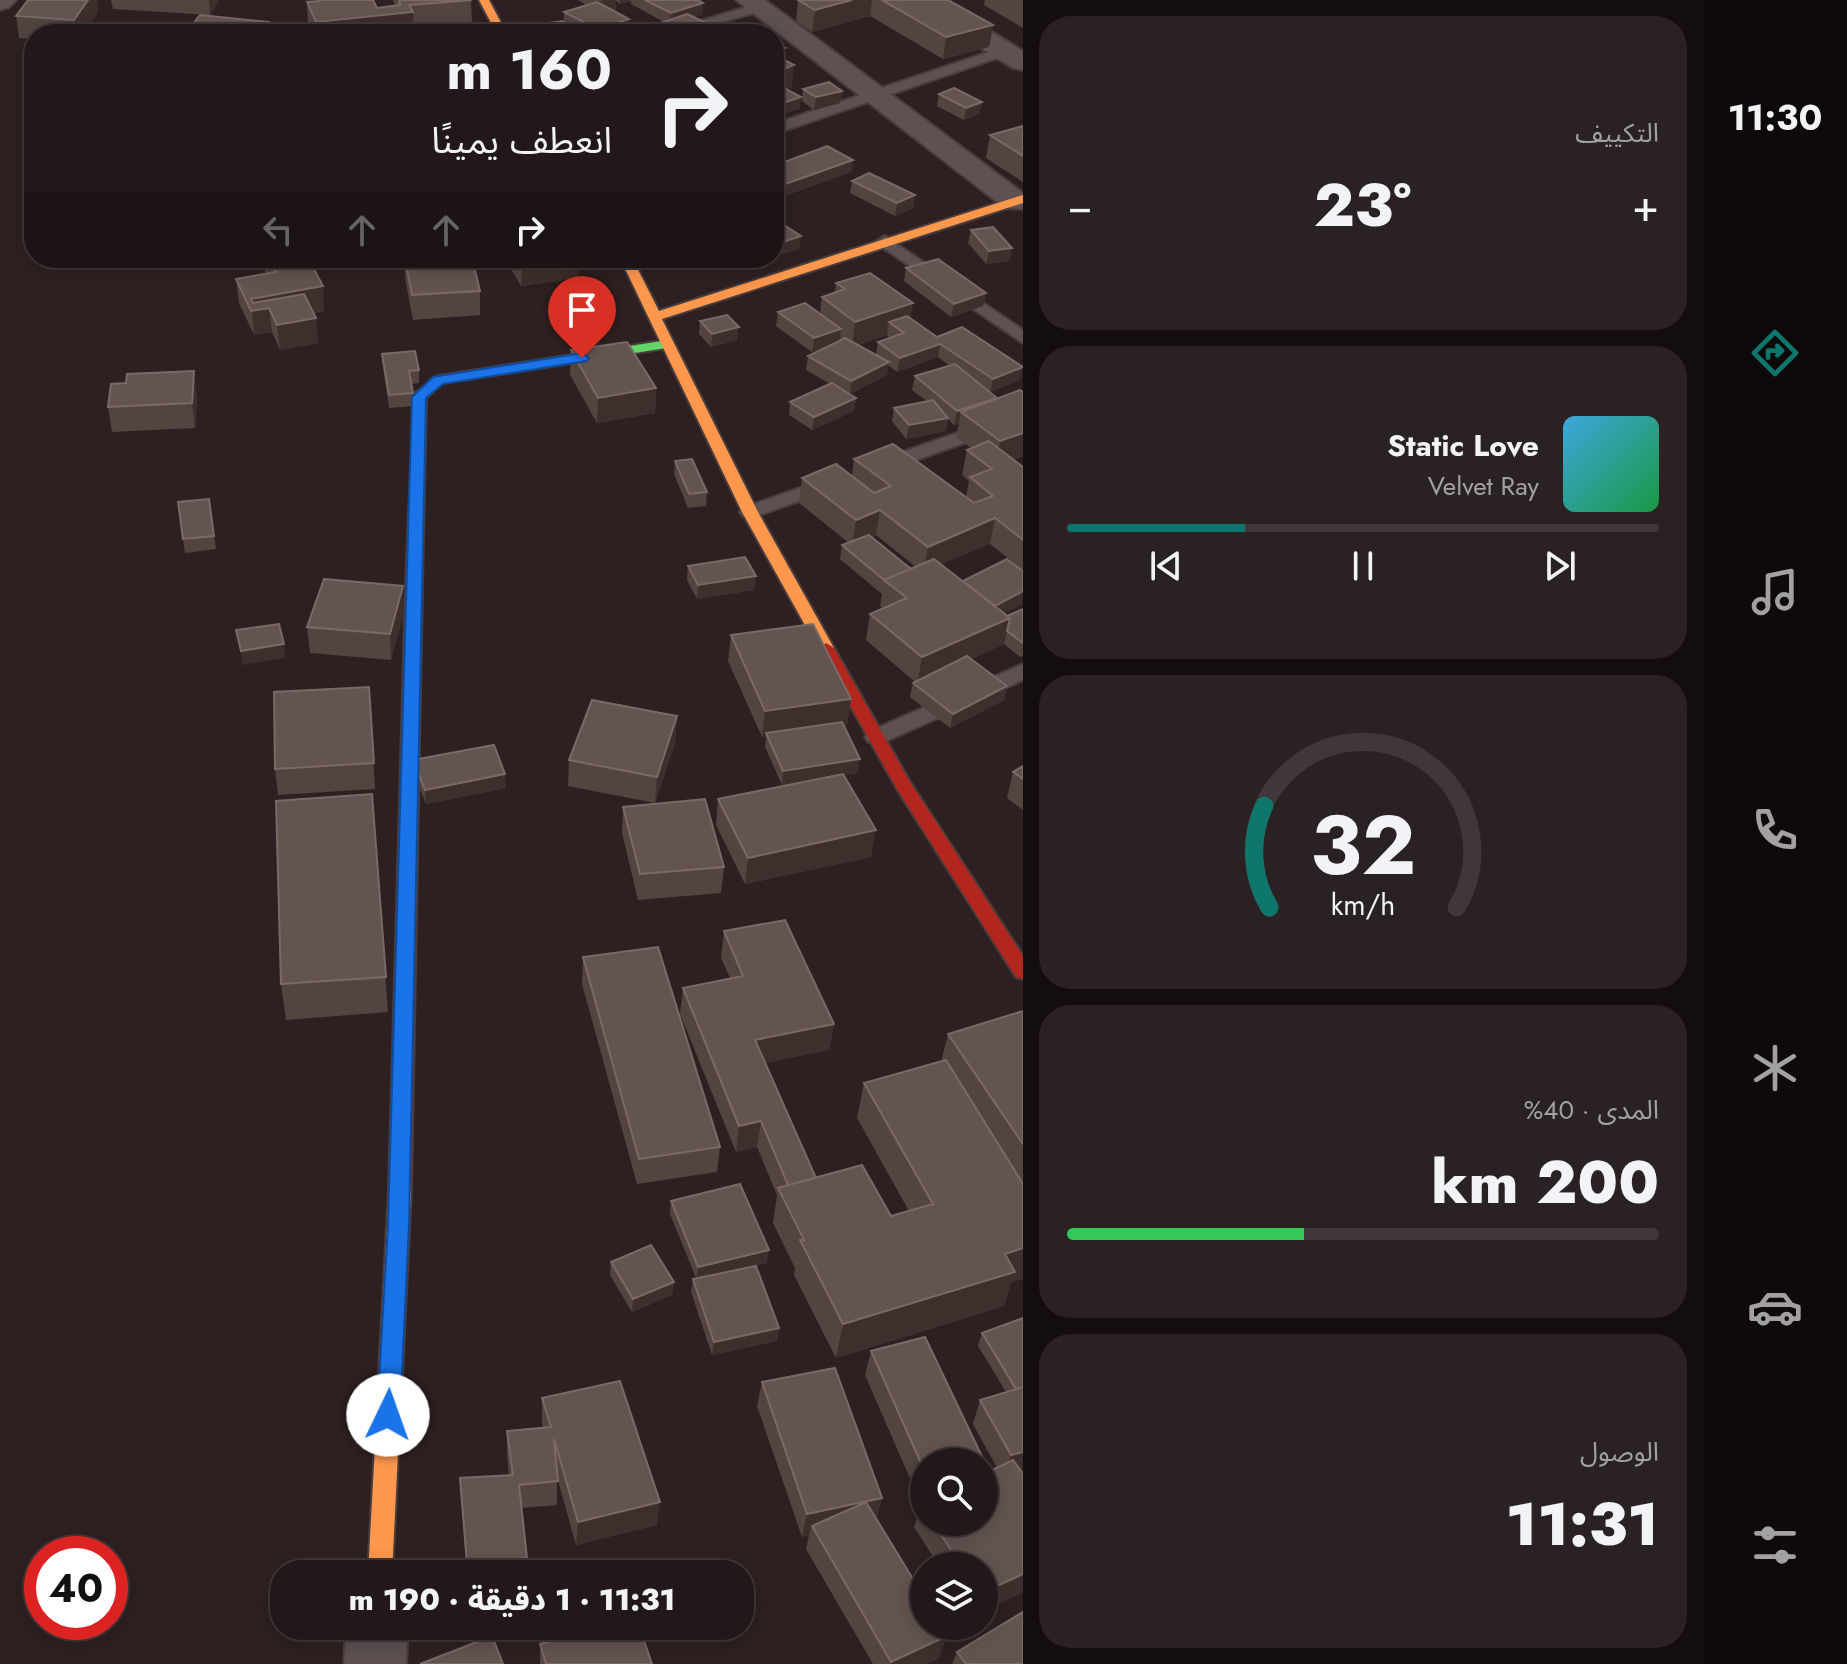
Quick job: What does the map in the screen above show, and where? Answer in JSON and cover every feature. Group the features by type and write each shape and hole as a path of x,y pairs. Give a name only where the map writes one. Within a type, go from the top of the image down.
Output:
{"street":[{"path":"484,0 497,24"},
{"path":"921,0 1013,57"},
{"path":"754,3 782,24"},
{"path":"784,25 876,94 1014,208"},
{"path":"657,316 885,241 1014,208"},
{"path":"631,268 750,512 903,785 1023,972"},
{"path":"381,1560 399,1224 419,397 438,380 668,344"},
{"path":"375,1664 376,1640"}],"lane":[{"path":"693,24 754,3"},
{"path":"784,126 876,94 1013,57"},
{"path":"885,241 1023,338"},
{"path":"750,512 1023,416"},
{"path":"876,737 1023,671"}],"building":[{"path":"28,0 88,0 74,20 16,16"},
{"path":"373,0 377,8 400,5 399,0 472,0 409,5 413,12 316,22 307,2"},
{"path":"645,0 698,0 703,3 671,13"},
{"path":"798,0 852,0 815,10"},
{"path":"882,0 948,0 993,25 946,37"},
{"path":"597,2 629,19 613,24 587,24 564,12"},
{"path":"687,14 708,24 658,24"},
{"path":"200,15 269,22 268,24 193,24"},
{"path":"784,60 794,65 784,69"},
{"path":"829,82 842,91 816,97 803,89"},
{"path":"954,88 982,102 966,108 939,94"},
{"path":"786,89 801,97 784,103"},
{"path":"1023,126 1023,156 990,135"},
{"path":"827,146 853,160 784,184 784,162"},
{"path":"869,173 915,195 897,203 852,181"},
{"path":"784,225 801,236 784,242"},
{"path":"993,227 1012,248 989,251 971,230"},
{"path":"938,259 986,293 954,304 906,268"},
{"path":"274,268 313,268 323,286 251,299 253,303 304,294 316,318 277,325 269,308 251,311 236,279 276,272"},
{"path":"407,268 474,268 480,291 412,295"},
{"path":"870,273 913,303 855,322 822,297 845,289 836,283"},
{"path":"805,303 841,329 814,338 778,312"},
{"path":"727,315 739,327 712,334 700,321"},
{"path":"907,316 937,337 962,327 1023,367 993,379 940,344 900,358 878,342 904,333 889,322"},
{"path":"845,338 889,362 851,381 808,356"},
{"path":"627,342 656,388 598,398 571,350"},
{"path":"415,351 419,370 409,371 413,393 389,395 382,354"},
{"path":"955,364 997,398 957,411 915,376"},
{"path":"194,371 192,403 108,407 111,384 126,383 127,374"},
{"path":"832,383 856,398 814,417 790,402"},
{"path":"1020,390 1023,392 1023,433 1000,441 961,412"},
{"path":"933,400 948,418 909,425 894,408"},
{"path":"989,441 1023,467 1023,540 995,518 928,547 880,510 856,520 802,478 836,464 874,493 891,486 854,459 893,444 974,503 993,496 970,477 992,469 967,450"},
{"path":"692,459 707,492 689,494 675,461"},
{"path":"209,499 214,536 183,539 178,502"},
{"path":"869,535 911,569 884,580 842,545"},
{"path":"745,557 756,576 698,585 688,566"},
{"path":"934,559 1010,618 922,657 870,614 907,598 884,580"},
{"path":"1007,559 1023,571 1023,591 995,606 963,581"},
{"path":"324,579 403,586 390,634 307,627"},
{"path":"1023,609 1023,643 1007,631 1010,618 1007,616"},
{"path":"279,624 284,644 241,651 236,630"},
{"path":"813,624 851,699 765,711 731,635"},
{"path":"967,656 1007,686 953,714 913,683"},
{"path":"369,687 374,763 275,769 274,692"},
{"path":"592,700 677,716 657,777 569,760"},
{"path":"842,722 860,759 783,771 766,733"},
{"path":"494,745 505,774 425,790 413,760"},
{"path":"1023,766 1023,779 1013,772"},
{"path":"843,774 876,830 748,858 718,799"},
{"path":"372,794 386,977 281,984 276,801"},
{"path":"705,799 724,867 640,874 623,807"},
{"path":"785,920 834,1024 755,1040 816,1178 788,1185 761,1121 739,1126 683,988 743,976 724,931"},
{"path":"658,947 720,1147 639,1159 583,957"},
{"path":"1023,1011 1023,1144 948,1034"},
{"path":"946,1060 1023,1184 1023,1248 1005,1254 1015,1272 843,1324 800,1240 804,1240 778,1188 862,1165 891,1216 933,1204 864,1083"},
{"path":"740,1184 769,1250 698,1267 671,1201"},
{"path":"651,1245 674,1282 633,1299 611,1262"},
{"path":"756,1266 779,1328 714,1342 693,1279"},
{"path":"1023,1318 1023,1387 1016,1389 982,1333"},
{"path":"925,1337 978,1448 914,1448 871,1351"},
{"path":"835,1368 882,1498 807,1514 762,1382"},
{"path":"620,1381 660,1502 578,1522 554,1439 558,1481 519,1485 527,1558 467,1560 460,1478 513,1475 507,1431 551,1427 542,1398"},
{"path":"1023,1387 1023,1452 1011,1455 980,1400"},
{"path":"1013,1460 1023,1474 1023,1574 998,1586 998,1552 952,1552 942,1536 998,1536 998,1467"},
{"path":"866,1502 910,1574 910,1640 938,1640 891,1662 812,1526"},
{"path":"1023,1612 1023,1664 966,1664 957,1652 977,1640 998,1640 998,1627"},
{"path":"482,1640 494,1640 503,1664 420,1664"},
{"path":"554,1640 644,1640 652,1664 546,1664 540,1644"}],"traffic: fast":[{"path":"414,585 419,397 438,380 668,344"}],"traffic: slow":[{"path":"484,0 497,24"},
{"path":"657,316 1023,199"},
{"path":"631,268 750,512 826,648"},
{"path":"381,1560 400,1190"}],"traffic: jam":[{"path":"400,1190 414,585"},
{"path":"826,648 903,785 1023,972"}],"route":[{"path":"388,1415 399,1224 419,397 438,380 582,358"}]}
